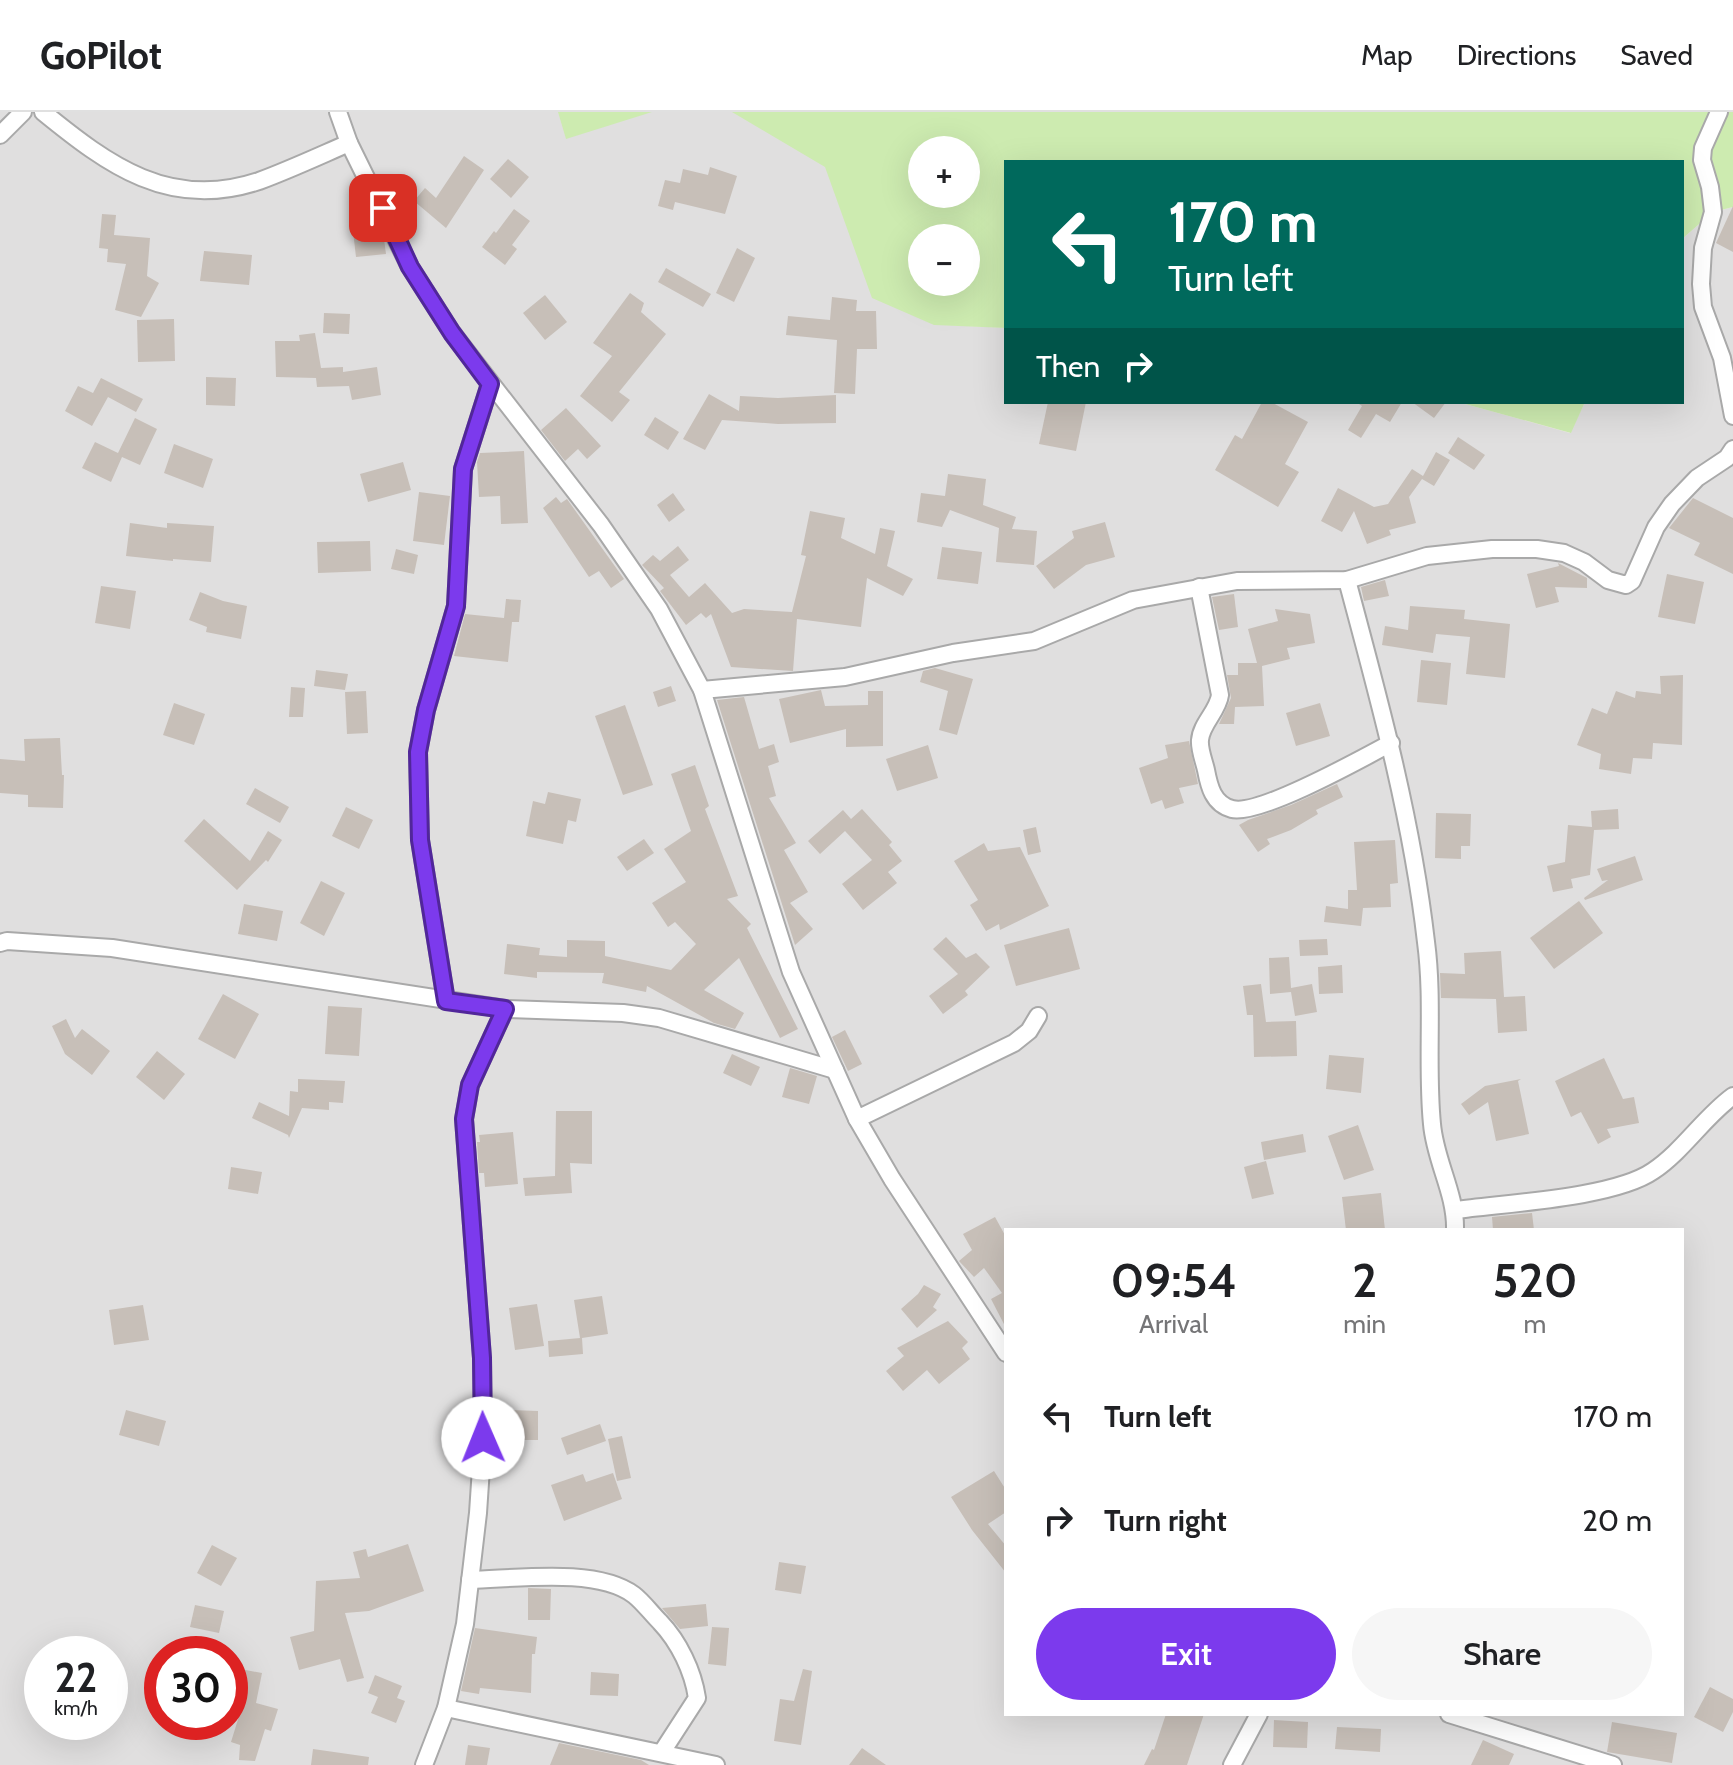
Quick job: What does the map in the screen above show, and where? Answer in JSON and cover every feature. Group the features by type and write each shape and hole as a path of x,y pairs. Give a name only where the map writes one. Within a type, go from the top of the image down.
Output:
{"street":[{"path":"0,135 23,112"},
{"path":"43,112 87,148 134,175 174,189 211,191 256,182 349,143"},
{"path":"338,112 349,143 410,267 452,333 574,489 651,597 702,690 791,972 857,1119 892,1179 1004,1350"},
{"path":"1719,112 1703,148 1702,160 1713,212 1703,248 1701,284 1703,307 1722,358 1733,416"},
{"path":"446,1001 420,840 418,752 426,710 456,606 463,469 490,384"},
{"path":"702,690 845,677 953,653 1008,647 1034,641 1133,600 1237,581 1347,580 1427,556 1492,549 1537,549 1564,553 1584,562 1608,580 1626,585 1632,581 1656,527 1672,504 1697,478 1727,458 1733,449"},
{"path":"1347,580 1391,743 1427,944 1432,1127 1456,1210 1455,1228"},
{"path":"1199,587 1220,695 1219,704 1200,741 1209,789 1219,802 1232,809 1247,809 1307,786 1391,743"},
{"path":"0,943 112,948 505,1009 623,1013 659,1018 835,1070"},
{"path":"424,1765 446,1708 465,1624 478,1513 483,1422 482,1358 464,1119 470,1085 505,1009"},
{"path":"857,1119 1014,1043 1029,1031 1038,1016"},
{"path":"1456,1210 1599,1191 1634,1183 1655,1170 1733,1096"},
{"path":"470,1580 582,1577 610,1582 634,1595 669,1632 695,1680 697,1698 662,1752"},
{"path":"446,1708 716,1765"},
{"path":"1232,1765 1258,1716"},
{"path":"1455,1716 1613,1765"}],"shaded area":[{"path":"0,112 885,112 909,224 908,296 926,296 934,324 1004,328 1004,404 1465,404 1570,433 1584,404 1684,404 1684,237 1713,212 1733,207 1733,1765 0,1765"}],"green space":[{"path":"558,112 652,112 566,139"},
{"path":"732,112 1733,112 1733,207 1713,212 1684,237 1684,160 1004,160 1004,328 934,325 872,298 825,167"},
{"path":"1465,404 1584,404 1571,433"}],"building":[{"path":"464,156 484,170 446,228 414,201 425,188 436,198"},
{"path":"508,159 529,177 511,198 490,179"},
{"path":"710,167 737,176 725,214 675,202 673,210 658,206 665,180 680,183 683,169 708,175"},
{"path":"1733,206 1733,252 1716,243"},
{"path":"514,209 530,221 512,245 517,249 505,265 482,247"},
{"path":"102,214 116,215 114,235 150,238 147,276 159,283 141,317 115,310 126,264 107,262 108,249 99,248"},
{"path":"379,228 386,254 356,257 353,231"},
{"path":"737,248 755,258 734,302 716,293"},
{"path":"204,251 252,255 249,285 200,281"},
{"path":"666,268 711,294 703,307 658,282"},
{"path":"630,293 644,303 641,312 666,334 619,392 630,400 612,422 580,396 612,356 593,343"},
{"path":"545,295 567,322 545,340 523,313"},
{"path":"832,297 857,300 856,311 876,311 877,349 857,349 855,394 834,393 837,340 786,335 788,316 830,320"},
{"path":"324,313 350,314 349,334 323,333"},
{"path":"174,319 175,361 138,362 137,320"},
{"path":"315,333 321,368 343,367 343,372 377,367 381,395 352,400 349,386 317,387 316,378 276,377 275,341 300,341 299,335"},
{"path":"206,377 236,378 235,406 206,405"},
{"path":"101,378 143,399 136,412 108,397 92,426 65,411 78,386 93,393"},
{"path":"709,394 739,411 740,396 836,395 836,423 778,424 722,420 705,450 683,439"},
{"path":"1048,404 1086,404 1076,451 1039,444"},
{"path":"1261,404 1275,404 1308,422 1285,464 1299,472 1278,507 1215,470 1235,435 1242,439"},
{"path":"1359,404 1401,404 1390,422 1376,414 1361,438 1348,430 1362,406"},
{"path":"1415,404 1444,404 1434,418"},
{"path":"566,408 601,446 587,459 578,449 565,461 541,430"},
{"path":"655,417 679,432 668,450 644,435"},
{"path":"135,418 157,429 140,465 122,457 111,482 82,468 95,442 118,453"},
{"path":"1458,437 1485,455 1474,470 1448,453"},
{"path":"174,444 213,459 203,488 164,473"},
{"path":"524,451 528,523 501,524 500,496 479,497 477,462 480,453"},
{"path":"1436,452 1450,460 1434,486 1422,479 1409,497 1416,523 1389,530 1391,535 1367,544 1354,511 1342,532 1321,521 1338,488 1374,507 1388,504 1412,469 1423,476"},
{"path":"403,462 411,490 368,502 360,474"},
{"path":"948,474 986,479 983,505 1016,517 1012,529 1037,531 1034,565 996,562 999,528 950,510 942,527 917,522 921,493 945,496"},
{"path":"419,492 450,496 444,545 413,541"},
{"path":"673,493 685,510 669,522 657,505"},
{"path":"556,497 561,503 567,499 624,579 611,588 599,571 589,577 543,508"},
{"path":"1693,498 1733,518 1733,574 1694,555 1700,543 1669,528"},
{"path":"810,511 845,518 841,538 875,554 880,528 895,531 887,566 913,579 903,596 867,578 861,627 797,619 793,671 731,667 711,614 706,618 701,613 686,625 660,591 664,588 642,565 653,555 660,561 678,546 689,560 670,575 689,597 705,583 732,613 744,609 792,612 806,556 801,555"},
{"path":"1105,522 1115,557 1086,565 1054,589 1036,566 1074,538 1072,531"},
{"path":"130,523 167,528 167,523 214,526 211,562 126,556"},
{"path":"370,541 371,571 318,573 317,542"},
{"path":"942,547 982,552 978,584 937,579"},
{"path":"396,549 418,555 414,574 391,569"},
{"path":"1558,563 1587,578 1587,588 1555,587 1559,602 1536,608 1527,574 1559,566"},
{"path":"1667,574 1704,582 1695,624 1658,617"},
{"path":"1385,580 1389,596 1364,601 1361,587"},
{"path":"101,586 136,591 130,629 95,623"},
{"path":"200,592 247,606 241,639 206,632 207,627 189,620"},
{"path":"1234,594 1238,627 1219,630 1212,597"},
{"path":"506,599 521,600 519,622 512,622 508,662 454,656 465,614 504,618"},
{"path":"1410,606 1465,610 1464,619 1510,624 1505,678 1466,674 1470,637 1436,634 1433,653 1382,645 1385,626 1408,630"},
{"path":"1275,609 1310,614 1315,643 1287,648 1290,659 1262,666 1264,706 1235,707 1234,724 1219,724 1231,698 1227,675 1238,675 1238,663 1257,663 1248,629 1278,621"},
{"path":"1421,660 1451,663 1447,705 1417,702"},
{"path":"935,668 973,679 957,735 939,730 948,691 920,682 923,671"},
{"path":"316,670 348,674 345,690 314,686"},
{"path":"1683,675 1682,745 1653,743 1652,759 1633,758 1631,774 1599,769 1601,754 1577,745 1592,708 1607,714 1616,691 1635,698 1636,691 1661,694 1660,676"},
{"path":"671,686 676,701 658,707 653,692"},
{"path":"291,687 305,688 303,717 289,717"},
{"path":"821,690 825,706 868,705 868,691 883,691 883,746 846,747 846,729 790,743 779,699"},
{"path":"366,691 368,733 347,734 345,692"},
{"path":"744,697 759,749 774,744 779,762 768,766 776,796 769,798 796,843 784,850 808,892 790,903 813,929 795,945 717,700"},
{"path":"174,703 205,714 194,745 163,735"},
{"path":"1320,703 1330,736 1296,746 1286,713"},
{"path":"625,705 653,785 623,795 595,716"},
{"path":"60,738 64,775 63,808 28,807 28,795 0,793 0,759 25,761 24,739"},
{"path":"1189,741 1198,784 1179,788 1184,803 1165,809 1162,800 1151,804 1139,768 1168,758 1165,745"},
{"path":"928,745 938,778 897,791 886,759"},
{"path":"695,765 709,806 705,809 738,896 727,899 751,924 747,928 798,1029 780,1038 739,958 704,990 744,1013 735,1029 714,1023 647,986 646,992 602,983 604,973 537,972 537,978 504,974 507,944 540,948 539,955 567,957 567,940 605,941 605,956 671,970 696,944 675,922 668,927 652,903 686,882 664,849 691,831 671,774"},
{"path":"1337,784 1343,797 1316,810 1318,814 1291,830 1267,839 1270,844 1258,852 1239,825 1291,805"},
{"path":"255,788 289,807 280,823 246,804"},
{"path":"548,792 581,799 576,822 568,820 563,844 526,836 533,801 545,804"},
{"path":"346,807 373,820 359,849 332,836"},
{"path":"862,809 892,842 889,845 902,861 888,872 897,883 863,910 842,884 872,860 845,831 820,854 808,841 843,810 851,819"},
{"path":"1618,809 1619,829 1594,830 1590,875 1571,879 1573,888 1553,892 1547,866 1565,862 1568,825 1592,827 1591,811"},
{"path":"1436,813 1471,814 1470,846 1461,846 1461,859 1435,858"},
{"path":"204,819 250,861 268,831 282,840 268,862 266,860 237,890 184,841"},
{"path":"1036,827 1041,852 1028,855 1023,830"},
{"path":"644,839 654,853 627,871 617,857"},
{"path":"1395,840 1398,883 1390,884 1391,907 1363,908 1361,926 1324,922 1326,906 1348,909 1348,890 1357,890 1354,842"},
{"path":"984,843 988,851 1020,847 1049,906 1000,930 999,924 986,931 970,905 978,900 954,861"},
{"path":"1635,856 1643,880 1585,900 1608,880 1602,881 1597,869"},
{"path":"321,881 345,893 324,936 300,923"},
{"path":"1579,901 1603,933 1554,969 1530,938"},
{"path":"244,904 283,911 277,941 238,934"},
{"path":"1069,928 1080,969 1016,986 1004,945"},
{"path":"946,937 966,958 976,953 990,967 965,991 968,995 943,1014 929,996 958,974 933,949"},
{"path":"1327,939 1328,955 1300,956 1299,940"},
{"path":"1501,951 1504,997 1525,996 1527,1031 1498,1033 1496,999 1441,998 1440,973 1465,974 1464,953"},
{"path":"1289,957 1291,988 1312,984 1317,1012 1295,1016 1291,992 1270,994 1269,958"},
{"path":"1342,965 1343,993 1319,994 1318,967"},
{"path":"1261,984 1266,1022 1296,1021 1297,1056 1254,1057 1253,1015 1247,1015 1243,986"},
{"path":"223,994 259,1014 235,1059 198,1039"},
{"path":"328,1006 362,1008 359,1056 325,1054"},
{"path":"66,1019 75,1038 82,1029 110,1051 92,1075 65,1054 52,1026"},
{"path":"845,1030 862,1064 848,1071 832,1037"},
{"path":"157,1051 185,1074 164,1100 136,1077"},
{"path":"732,1054 760,1067 751,1086 723,1073"},
{"path":"1329,1055 1364,1058 1361,1093 1326,1089"},
{"path":"1604,1058 1623,1099 1634,1097 1639,1123 1607,1129 1611,1137 1598,1144 1581,1112 1571,1117 1555,1081"},
{"path":"790,1068 817,1076 809,1104 782,1097"},
{"path":"298,1079 345,1081 343,1103 329,1102 329,1110 302,1108 289,1138 252,1118 259,1102 289,1116 290,1091 298,1092"},
{"path":"1521,1079 1518,1081 1529,1134 1496,1141 1488,1102 1469,1115 1461,1104 1485,1086"},
{"path":"556,1111 592,1111 592,1164 570,1163 572,1193 525,1196 523,1178 555,1176"},
{"path":"1358,1125 1374,1170 1344,1180 1328,1136"},
{"path":"513,1132 518,1184 485,1187 484,1173 479,1173 479,1135"},
{"path":"1303,1134 1306,1152 1264,1160 1261,1142"},
{"path":"1266,1161 1274,1194 1252,1199 1244,1167"},
{"path":"231,1167 262,1172 258,1194 228,1189"},
{"path":"1381,1193 1385,1228 1346,1228 1342,1197"},
{"path":"1532,1213 1534,1228 1493,1228 1492,1217"},
{"path":"995,1217 1004,1233 1004,1324 991,1299 1002,1293 984,1268 974,1277 959,1261 972,1250 963,1234"},
{"path":"924,1285 941,1294 933,1307 937,1310 917,1328 901,1309"},
{"path":"602,1296 608,1334 582,1338 583,1354 549,1357 548,1341 580,1338 574,1300"},
{"path":"537,1304 544,1346 515,1350 509,1308"},
{"path":"143,1305 149,1340 114,1345 109,1310"},
{"path":"948,1321 968,1342 962,1348 970,1359 939,1384 927,1370 903,1391 886,1371 904,1356 897,1348"},
{"path":"126,1410 166,1421 159,1446 119,1435"},
{"path":"510,1410 538,1411 538,1440 510,1440"},
{"path":"600,1424 606,1441 567,1455 561,1438"},
{"path":"622,1436 631,1478 617,1481 608,1439"},
{"path":"994,1471 1004,1487 1004,1513 988,1524 1004,1544 1004,1570 972,1530 951,1497"},
{"path":"613,1473 622,1499 564,1521 551,1485 583,1474 586,1482"},
{"path":"408,1544 424,1591 369,1611 345,1613 364,1678 347,1682 340,1659 299,1670 290,1637 314,1631 316,1581 360,1578 353,1552 366,1549 368,1557"},
{"path":"212,1545 237,1558 221,1586 197,1573"},
{"path":"779,1562 806,1566 801,1594 775,1590"},
{"path":"528,1588 551,1589 550,1620 528,1620"},
{"path":"706,1604 708,1626 680,1629 662,1608"},
{"path":"195,1605 224,1611 219,1633 190,1627"},
{"path":"712,1627 729,1628 726,1666 708,1664"},
{"path":"475,1628 537,1637 535,1654 532,1654 531,1693 480,1688 479,1694 461,1691"},
{"path":"803,1669 812,1671 801,1745 774,1741 780,1699 794,1701"},
{"path":"248,1670 262,1673 256,1703 278,1709 271,1731 265,1729 255,1761 239,1760 240,1745 231,1742 248,1740"},
{"path":"591,1672 619,1674 618,1696 590,1695"},
{"path":"375,1675 402,1686 397,1698 405,1701 396,1723 371,1713 378,1697 368,1693"},
{"path":"1710,1687 1733,1699 1733,1712 1723,1732 1694,1717"},
{"path":"1165,1716 1203,1716 1187,1765 1144,1765 1154,1750"},
{"path":"1274,1720 1308,1722 1307,1748 1273,1747"},
{"path":"1612,1722 1677,1733 1672,1763 1607,1752"},
{"path":"1337,1727 1381,1729 1380,1752 1335,1749"},
{"path":"1483,1740 1514,1754 1509,1765 1471,1765"},
{"path":"559,1743 641,1760 649,1765 550,1765"},
{"path":"468,1745 490,1748 487,1765 465,1765"},
{"path":"862,1748 886,1765 849,1765"},
{"path":"313,1749 369,1757 368,1765 311,1765"}],"route":[{"path":"383,208 410,267 452,333 490,384 463,469 456,606 426,710 418,752 420,840 446,1001 505,1009 470,1085 464,1119 482,1358 483,1438"}]}
